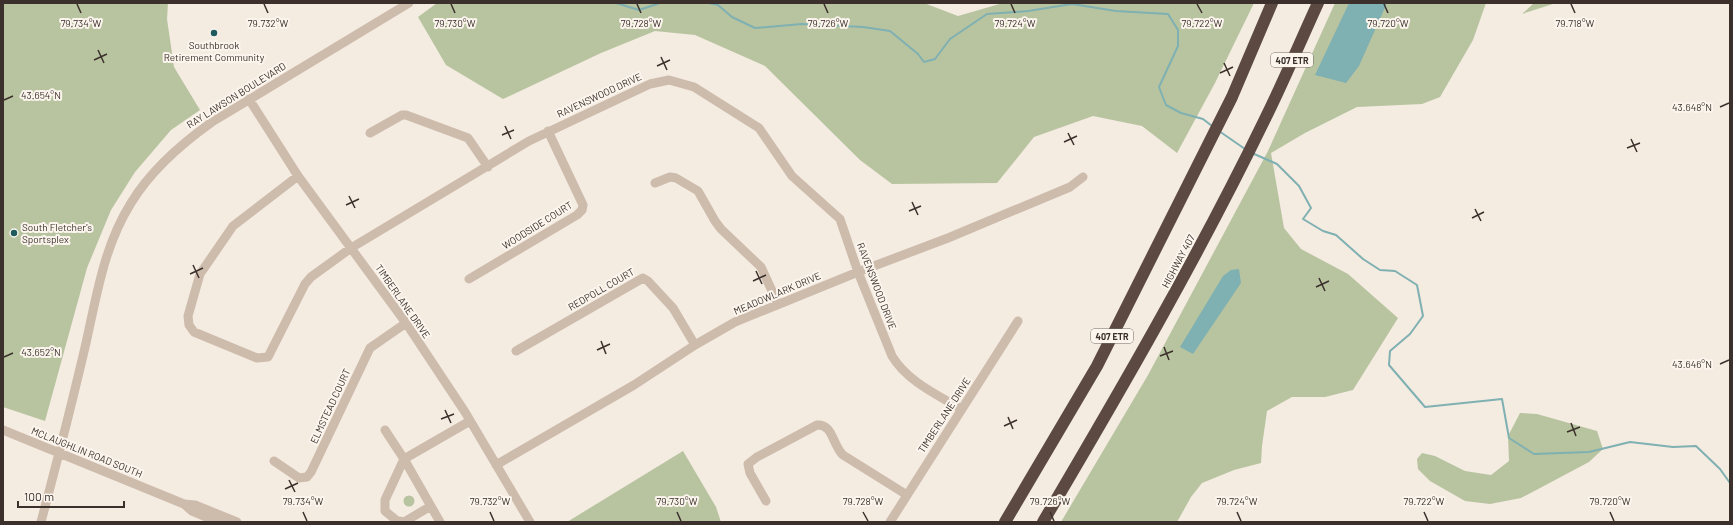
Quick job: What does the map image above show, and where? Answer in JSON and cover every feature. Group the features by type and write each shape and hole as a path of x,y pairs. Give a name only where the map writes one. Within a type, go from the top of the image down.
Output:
{"highway":[{"path":"1267,16 1268,3"},
{"name":"407 ETR","path":"1005,522 1097,366 1232,97 1272,3"},
{"name":"HIGHWAY 407","path":"1043,522 1174,295 1242,167 1318,3"}],"street":[{"name":"RAY LAWSON BOULEVARD","path":"41,522 60,453 92,318 98,282 108,248 131,202 155,171 191,136 249,98 409,3"},
{"name":"RAVENSWOOD DRIVE","path":"298,176 233,226 200,274 188,316 189,325 194,332 257,358 268,357 308,280 351,248 548,131 650,84 669,80 694,87 759,128 792,176 840,219 858,272 892,356 899,368 911,378 961,410"},
{"name":"TIMBERLANE DRIVE","path":"249,98 298,176 406,323 470,421 530,522"},
{"path":"370,133 402,115 406,115 468,138 488,166"},
{"name":"WOODSIDE COURT","path":"469,279 577,215 582,210 583,205 548,131"},
{"path":"655,184 670,177 676,178 698,191 721,229 761,267 778,304"},
{"name":"MEADOWLARK DRIVE","path":"496,465 634,385 695,345 736,322 858,272 948,238 1070,187 1083,177"},
{"name":"REDPOLL COURT","path":"516,351 643,278 648,281 673,308 695,345"},
{"name":"TIMBERLANE DRIVE","path":"890,522 1018,321"},
{"name":"ELMSTEAD COURT","path":"274,461 298,478 307,477 311,472 370,348 406,323"},
{"path":"431,506 404,522 396,520 385,511 385,500 404,459 470,421"},
{"path":"766,502 750,473 748,464 757,457 817,425 823,425 828,428 835,445 843,455 907,495"},
{"name":"MCLAUGHLIN ROAD SOUTH","path":"3,430 184,504 195,506 237,522"},
{"path":"385,430 404,459 440,522"},
{"name":"MCLAUGHLIN ROAD SOUTH","path":"184,504 192,511 218,522"}],"green space":[{"path":"3,3 168,3 167,19 174,67 200,110 171,130 135,172 111,210 87,268 45,421 3,407"},
{"path":"437,3 924,3 958,16 1003,3 1254,3 1215,83 1177,153 1142,126 1093,116 1034,137 997,183 892,184 860,160 765,66 695,35 655,31 601,53 503,99 446,65 418,17"},
{"path":"1335,3 1486,3 1473,40 1440,97 1422,104 1357,107 1305,133 1271,153 1284,228 1301,249 1348,274 1398,318 1353,390 1325,397 1292,397 1267,411 1261,463 1234,470 1202,483 1191,497 1177,522 1061,522 1148,375 1268,151"},
{"path":"1534,3 1556,3 1522,14"},
{"path":"1520,413 1537,414 1597,431 1603,449 1589,462 1521,498 1490,504 1465,501 1430,481 1418,469 1417,459 1422,453 1435,456 1465,471 1491,475 1509,461 1508,436"},
{"path":"683,451 716,507 721,522 567,522"},
{"path":"407,496 411,496 413,497 413,505 407,506 404,503 404,499"}],"water":[{"path":"1349,3 1387,3 1359,66 1346,83 1315,75"},
{"path":"1239,269 1241,283 1193,354 1180,347 1223,276 1231,270"}],"waterway":[{"path":"616,3 639,10 660,3"},
{"path":"709,3 718,5 732,17 755,28 802,24 863,27 890,31 918,54 924,62 935,59 950,39 987,14 1028,11 1072,4 1116,11 1168,14 1178,30 1178,46 1159,87 1166,105 1181,113 1203,119 1212,126"},
{"path":"1219,131 1245,149"},
{"path":"1252,153 1277,164 1299,186 1311,208 1303,219 1323,231 1336,235 1363,259 1380,270 1395,271 1417,285 1423,316 1410,334 1390,351 1389,365 1425,407 1502,399 1509,438 1534,454 1589,452 1630,442 1673,447 1696,446 1720,469 1730,483"}],"place":[{"name":"Southbrook Retirement Community","path":"214,33"},
{"name":"South Fletcher's Sportsplex","path":"14,233"}]}
